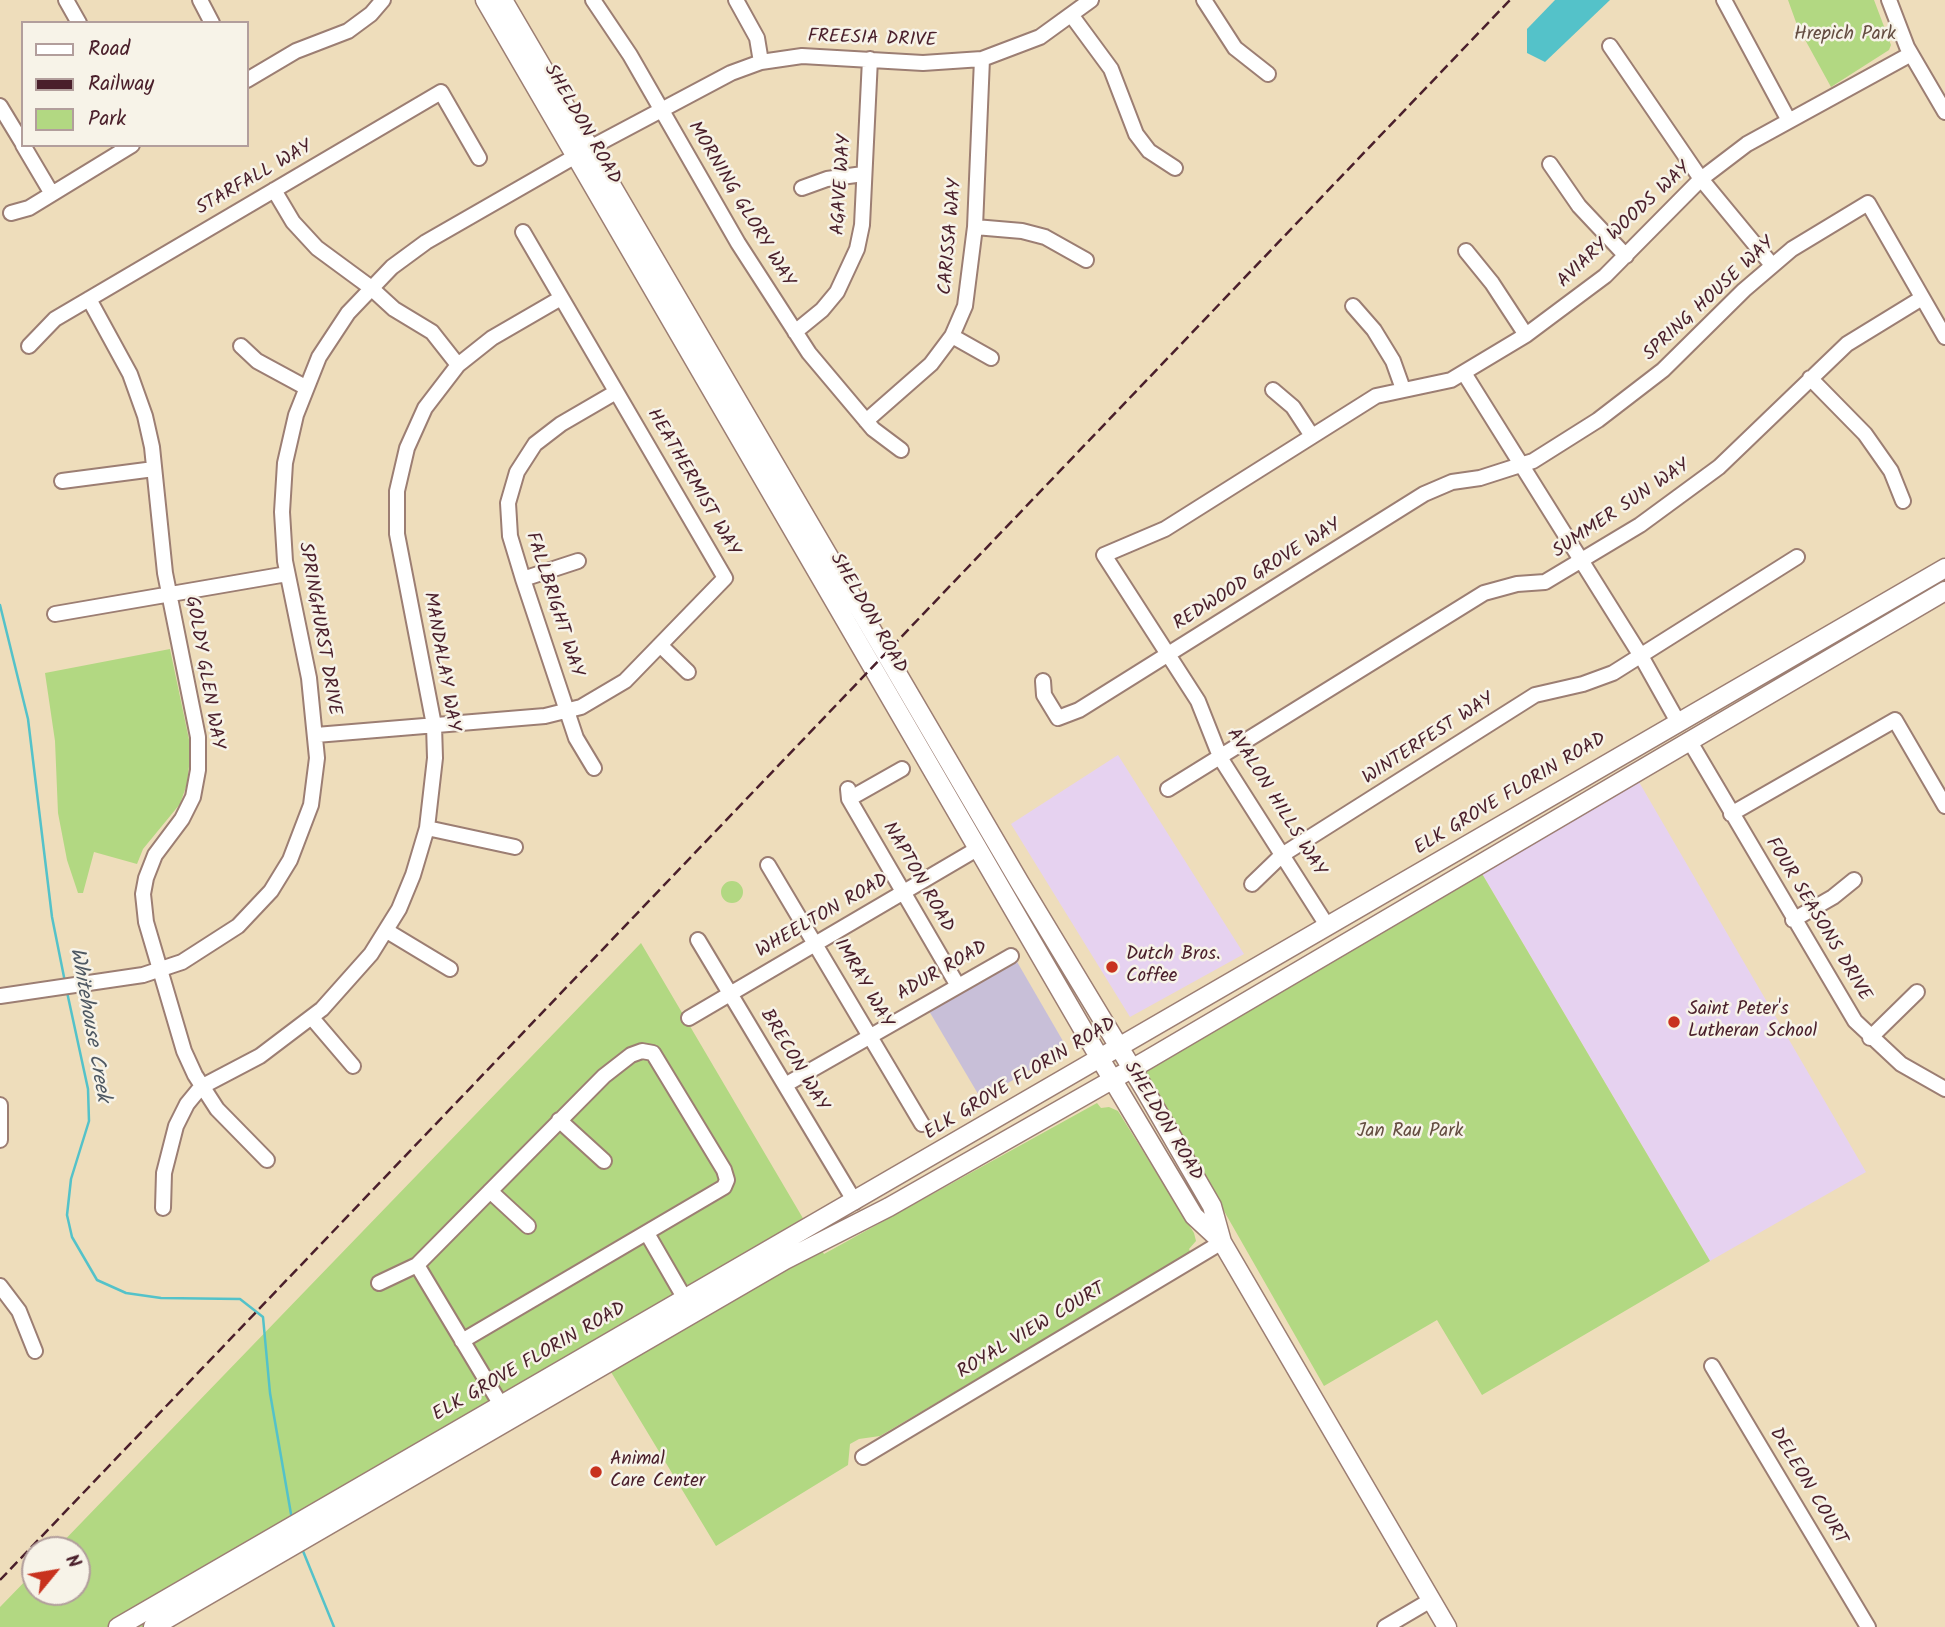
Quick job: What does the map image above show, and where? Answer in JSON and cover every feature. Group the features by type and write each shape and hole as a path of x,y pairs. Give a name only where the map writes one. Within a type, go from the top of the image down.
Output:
{"main road":[{"name":"SHELDON ROAD","path":"485,0 582,152 1118,1046 1212,1206 1222,1242 1447,1627"},
{"name":"SHELDON ROAD","path":"503,0 582,152 977,849 1194,1216 1222,1242"},
{"name":"ELK GROVE FLORIN ROAD","path":"153,1627 519,1405 539,1382 855,1202 1099,1057 1328,928 1945,568"},
{"name":"ELK GROVE FLORIN ROAD","path":"118,1627 507,1411 785,1260 889,1207 1945,591"},
{"path":"1689,740 1692,730 1703,722 1776,680 1788,659"},
{"path":"1659,760 1662,746 1679,731 1678,722"},
{"path":"958,816 984,839 1008,877 1020,883"},
{"path":"841,1231 846,1220 855,1214 855,1202"}],"street":[{"path":"66,0 78,21"},
{"path":"200,0 211,21"},
{"path":"248,79 296,51 348,31 371,14 383,0"},
{"name":"MORNING GLORY WAY","path":"593,0 738,243 795,332 866,421 901,450"},
{"path":"736,0 757,38 761,62"},
{"name":"FREESIA DRIVE","path":"582,152 709,83 761,62 802,56 923,63 982,59 1030,41 1072,16 1090,0"},
{"path":"1204,0 1235,48 1268,74"},
{"path":"1724,0 1788,119"},
{"path":"1889,0 1911,54 1945,112"},
{"path":"1072,16 1111,69 1136,134 1149,151 1175,168"},
{"path":"1610,46 1701,179 1772,265"},
{"name":"AVIARY WOODS WAY","path":"1104,555 1165,529 1376,397 1403,389 1439,385 1526,335 1581,297 1626,256 1701,179 1747,145 1788,119 1911,54"},
{"name":"AGAVE WAY","path":"795,332 830,302 849,271 860,237 870,59"},
{"name":"CARISSA WAY","path":"866,421 931,364 952,336 968,295 975,227 982,59"},
{"name":"STARFALL WAY","path":"29,346 46,326 89,299 441,92 479,158"},
{"path":"0,106 21,142"},
{"path":"24,147 52,194"},
{"path":"11,212 29,208 129,147"},
{"name":"SPRINGHURST DRIVE","path":"0,996 143,975 182,962 238,926 256,909 284,872 300,839 311,805 317,758 309,678 287,574 282,536 283,487 290,439 305,387 336,330 370,287 426,242 582,152"},
{"path":"1550,164 1578,206 1626,256"},
{"path":"802,188 827,179 863,174"},
{"path":"274,190 293,222 317,248 370,287 394,309 432,332 458,365"},
{"name":"SPRING HOUSE WAY","path":"1520,464 1533,461 1631,396 1686,349 1772,265 1819,232 1868,203 1945,337"},
{"path":"975,227 1034,233 1056,241 1086,260"},
{"name":"HEATHERMIST WAY","path":"316,735 567,711 593,702 615,688 725,578 523,232"},
{"path":"1466,251 1492,282 1526,335"},
{"name":"MANDALAY WAY","path":"163,1208 162,1184 176,1126 201,1087 260,1056 312,1018 356,973 387,931 413,875 427,828 434,788 434,725 401,556 397,491 415,428 431,399 458,365 492,338 561,298"},
{"name":"SUMMER SUN WAY","path":"1168,789 1221,759 1485,593 1517,584 1545,582 1671,504 1719,467 1847,344 1922,298"},
{"name":"GOLDY GLEN WAY","path":"89,299 130,374 145,415 169,592 199,755 193,797 182,819 155,855 146,878 144,908 184,1051 201,1087 249,1145 267,1160"},
{"path":"1353,306 1374,330 1393,361 1403,389"},
{"path":"952,336 990,358"},
{"path":"241,346 257,361 305,387"},
{"path":"1464,373 1641,656 1678,722"},
{"path":"1810,378 1847,414 1879,452 1899,486 1903,501"},
{"path":"1273,390 1293,407 1312,436"},
{"name":"FALLBRIGHT WAY","path":"594,768 580,748 523,579 508,525 508,503 517,471 543,436 616,392"},
{"name":"REDWOOD GROVE WAY","path":"1043,681 1044,695 1058,718 1079,710 1424,494 1437,487 1480,478 1520,464"},
{"path":"62,481 154,469"},
{"name":"AVALON HILLS WAY","path":"1104,555 1198,702 1221,759 1328,928"},
{"name":"WINTERFEST WAY","path":"1252,884 1282,855 1535,695 1583,684 1613,673 1797,557"},
{"path":"523,579 578,561"},
{"path":"55,614 169,592 287,574"},
{"path":"660,645 688,672"},
{"path":"1731,814 1895,720 1945,806"},
{"name":"FOUR SEASONS DRIVE","path":"1689,740 1844,1005 1870,1038 1901,1065 1945,1089"},
{"name":"NAPTON ROAD","path":"902,769 849,794 958,986"},
{"path":"427,828 515,847"},
{"name":"WHEELTON ROAD","path":"689,1018 977,849"},
{"name":"IMRAY WAY","path":"768,865 922,1124"},
{"path":"1793,920 1833,897 1854,880"},
{"path":"387,931 450,969"},
{"name":"BRECON WAY","path":"698,940 855,1202"},
{"name":"ADUR ROAD","path":"785,1084 1011,956"},
{"path":"1870,1038 1917,992"},
{"path":"312,1018 353,1066"},
{"path":"379,1283 417,1265 604,1076 631,1055 642,1051 653,1053 724,1170 727,1180 719,1192 462,1341"},
{"path":"0,1105 0,1140"},
{"path":"559,1120 604,1161"},
{"path":"490,1191 528,1226"},
{"path":"648,1235 685,1298"},
{"name":"ROYAL VIEW COURT","path":"863,1457 1222,1242"},
{"path":"417,1265 507,1411"},
{"path":"0,1286 19,1311 35,1351"},
{"name":"DELEON COURT","path":"1712,1366 1868,1627"},
{"path":"1385,1627 1431,1600"}],"shaded area":[{"path":"1118,755 1244,954 1130,1017 1011,824"},
{"name":"Saint Peter's Lutheran School","path":"1639,782 1866,1172 1710,1261 1481,872"},
{"path":"1016,960 1067,1048 981,1099 929,1011"}],"green space":[{"name":"Hrepich Park","path":"1788,0 1874,0 1891,45 1889,50 1831,87 1797,25"},
{"path":"170,649 191,749 187,784 180,804 143,849 137,864 94,852 83,893 78,893 67,860 58,813 55,741 45,673"},
{"name":"Jan Rau Park","path":"1481,872 1710,1261 1482,1395 1437,1320 1324,1386 1144,1071"},
{"path":"728,881 736,881 743,888 743,896 736,903 728,903 721,896 721,888"},
{"path":"641,943 824,1254 1097,1103 1101,1108 1109,1107 1118,1111 1194,1233 1196,1241 1189,1249 1191,1253 880,1436 859,1439 850,1444 848,1465 716,1546 608,1367 164,1627 0,1627 0,1607 21,1585 21,1606 91,1606 91,1536 69,1536"}],"water":[{"path":"1555,0 1610,0 1545,62 1527,53 1527,29"}],"waterway":[{"name":"Whitehouse Creek","path":"0,605 28,719 52,917 65,982"},
{"name":"Whitehouse Creek","path":"67,992 88,1089 89,1121 71,1179 67,1215 72,1237 97,1280 126,1293 161,1298 240,1299 263,1317 270,1393 291,1514"},
{"name":"Whitehouse Creek","path":"303,1551 334,1627"}],"railway":[{"path":"0,1580 1510,0"}],"place":[{"name":"Dutch Bros. Coffee","path":"1112,967"},
{"name":"Saint Peter's Lutheran School","path":"1674,1022"},
{"name":"Animal Care Center","path":"596,1472"}]}
